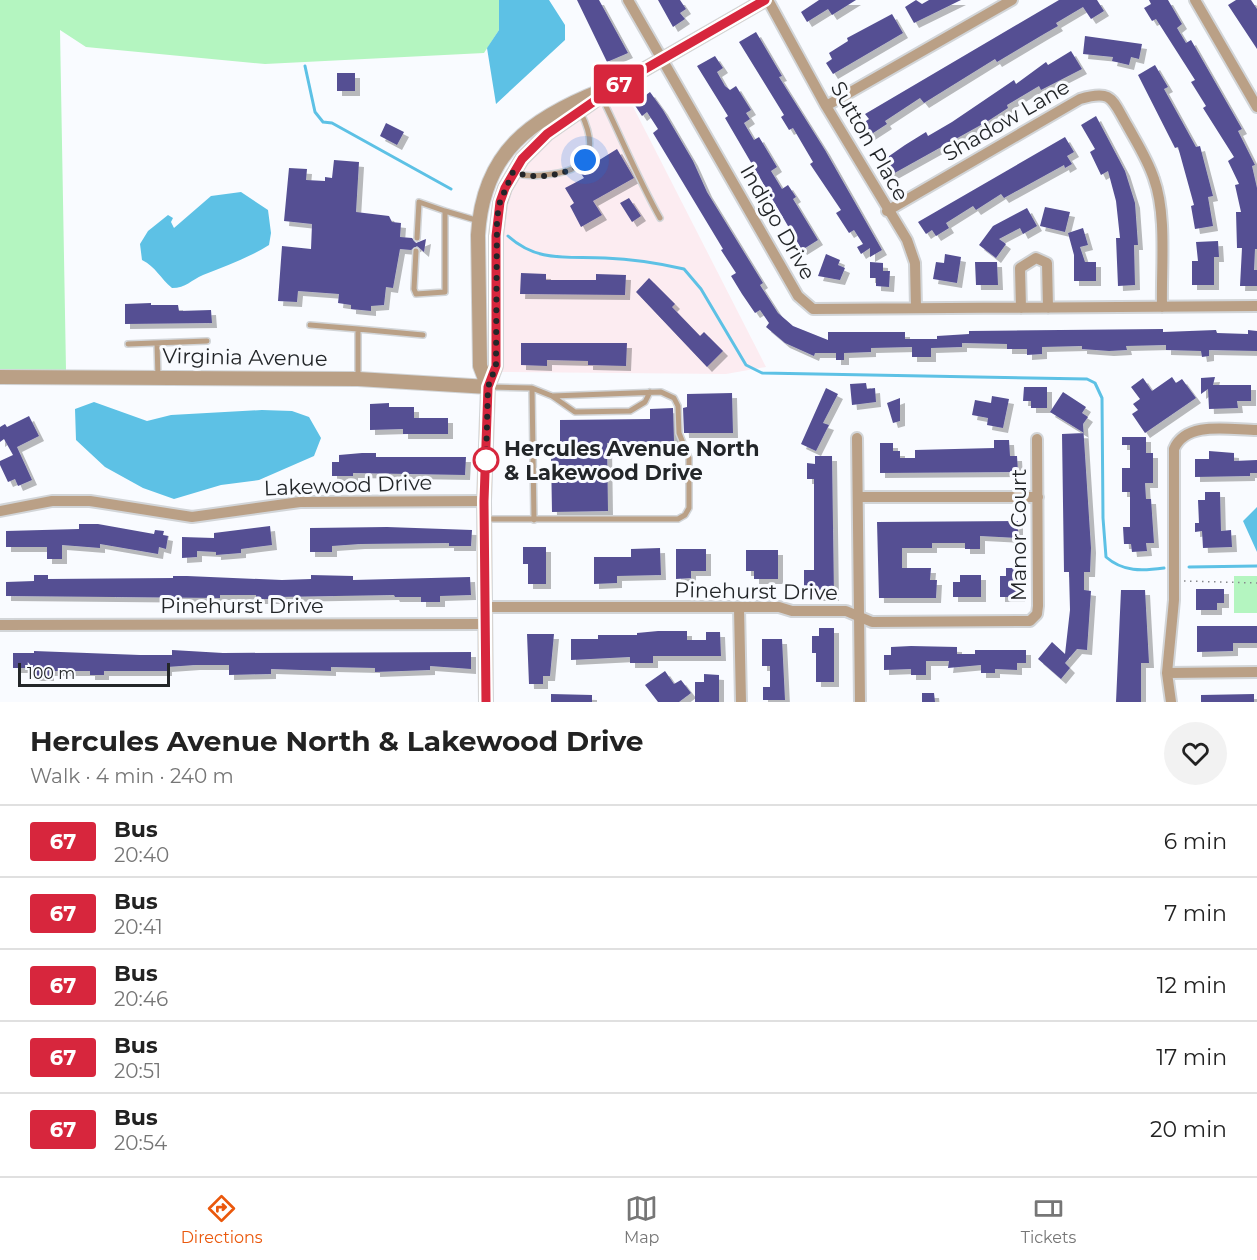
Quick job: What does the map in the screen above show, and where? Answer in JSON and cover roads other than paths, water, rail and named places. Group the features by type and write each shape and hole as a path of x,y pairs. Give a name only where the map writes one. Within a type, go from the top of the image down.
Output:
{"street":[{"name":"Indigo Drive","path":"628,0 798,296 813,309 1257,306"},
{"path":"486,702 484,501 488,387 496,366 497,218 500,202 513,172 534,146 619,84 766,0"},
{"name":"Sutton Place","path":"766,0 887,211 907,240 915,263 916,308"},
{"path":"826,106 1012,0"},
{"path":"1195,0 1257,107"},
{"path":"488,387 480,366 479,221 483,200 494,172 501,157 519,137 550,114 619,84"},
{"name":"Shadow Lane","path":"887,211 1080,99 1099,93 1111,98 1144,154 1155,180 1160,209 1162,307"},
{"path":"1021,308 1020,268 1036,258 1047,263 1048,308"},
{"name":"Virginia Avenue","path":"0,376 358,379 488,387"},
{"path":"1171,702 1167,673 1174,581 1173,458 1178,440 1198,430 1257,430"},
{"path":"857,438 860,702"},
{"name":"Manor Court","path":"1025,622 1034,619 1038,606 1037,439"},
{"path":"858,497 1038,497"},
{"name":"Lakewood Drive","path":"0,511 52,501 90,501 192,517 225,514 288,502 484,501"},
{"name":"Pinehurst Drive","path":"485,607 740,608 846,611 872,622 1025,622"},
{"path":"740,608 741,702"},
{"name":"Pinehurst Drive","path":"0,626 485,624"},
{"path":"1167,673 1257,672"}],"lane":[{"path":"602,97 632,160 637,178 660,218"},
{"path":"513,172 527,177 567,172 577,167 590,151 591,142 589,130 581,112"},
{"path":"417,238 419,202 479,221"},
{"path":"416,251 414,289 416,294 436,295 444,292 445,211"},
{"path":"310,325 423,335"},
{"path":"358,329 358,379"},
{"path":"129,344 207,341"},
{"path":"157,343 158,376"},
{"path":"488,387 532,388 552,396 575,412 630,411 645,402 650,392"},
{"path":"532,388 534,520"},
{"path":"484,519 678,519 685,515 689,508 689,458 679,433 678,406 674,398 668,394 650,392 552,396"}],"water":[{"path":"499,0 549,0 565,25 565,40 496,104 487,48 499,30"},
{"path":"241,192 268,210 271,233 269,245 177,288 172,288 142,260 140,244 148,231 168,215 173,218 171,222 174,228 211,196"},
{"path":"94,402 147,421 171,415 262,410 292,411 309,417 321,438 314,456 259,480 221,485 174,499 143,488 105,467 76,440 75,409"},
{"path":"1257,507 1257,552 1243,521"}],"waterway":[{"path":"305,66 315,112 323,122 332,123 451,189"},
{"path":"508,236 530,251 542,254 625,259 684,269 701,289 746,365 762,373 1087,379 1095,383 1102,398 1103,518 1106,557 1126,568 1148,570 1164,568"},
{"path":"1189,567 1257,566"}],"place":[{"name":"Hercules Avenue North & Lakewood Drive","path":"486,460"}]}
